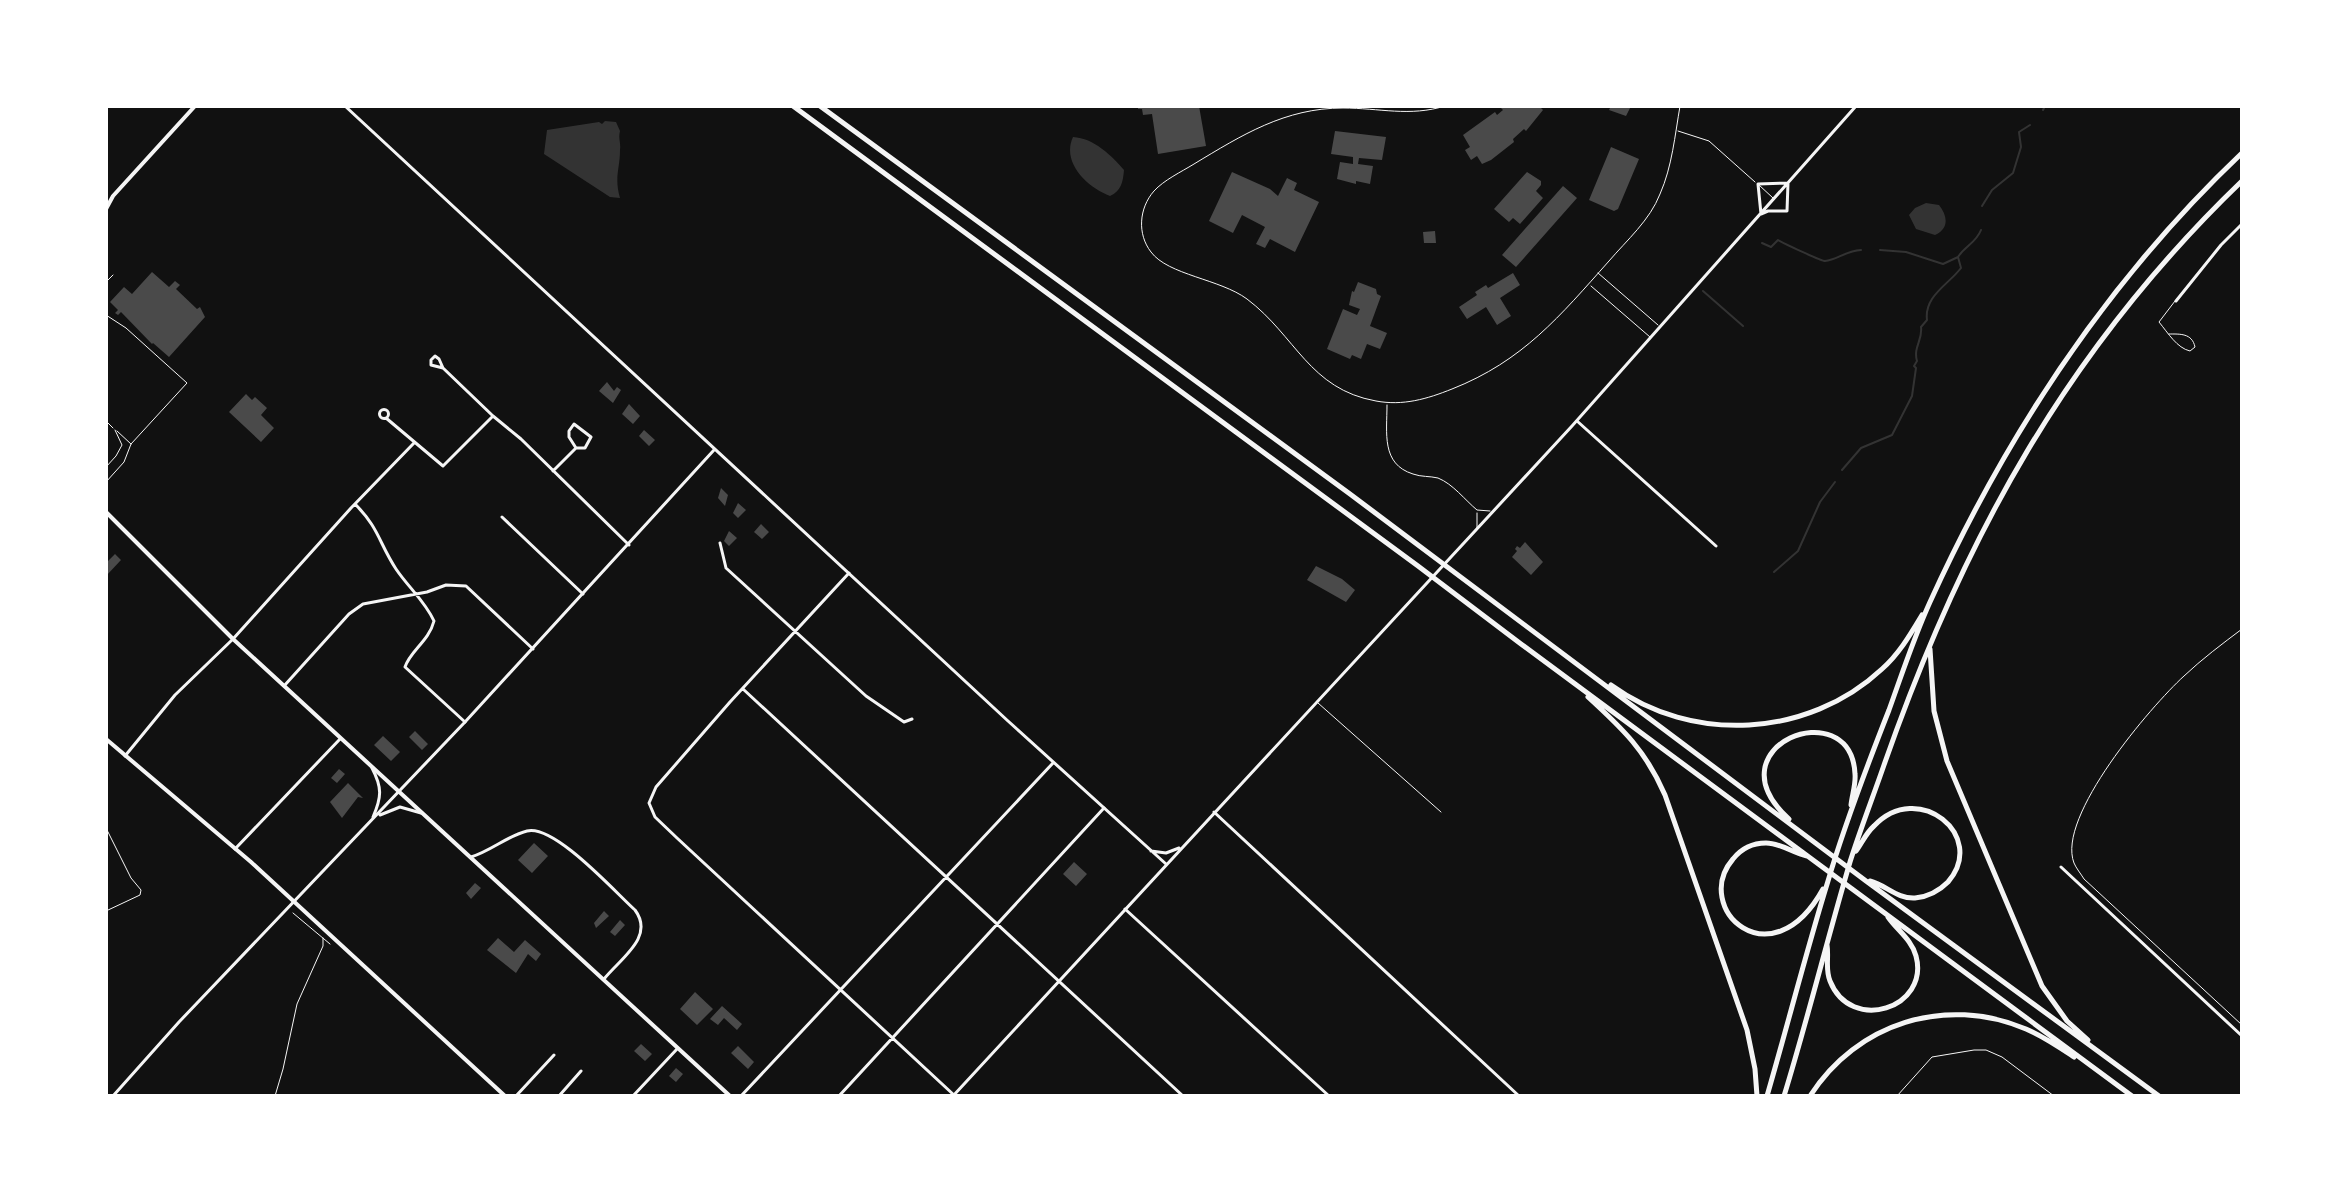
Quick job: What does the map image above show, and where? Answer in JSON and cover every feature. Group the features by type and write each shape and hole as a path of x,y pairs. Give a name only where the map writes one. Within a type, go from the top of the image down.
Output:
{"highway":[{"path":"793,106 2132,1096"},
{"path":"820,106 2159,1096"},
{"path":"1767,1096 1849,817 1929,605 1980,502 2071,351 2109,299 2166,230 2242,153"},
{"path":"1784,1096 1851,859 1929,645 1973,547 2048,415 2090,354 2182,241 2242,181"},
{"path":"1564,654 1650,708 1700,722 1734,726 1773,724 1832,705 1870,679 1896,655 1929,605"},
{"path":"1929,645 1931,684 1941,744 2042,986 2067,1021 2119,1067"},
{"path":"1564,675 1634,740 1659,781 1747,1030 1757,1096"},
{"path":"1810,838 1776,806 1765,783 1767,760 1783,740 1798,733 1814,731 1829,735 1842,744 1855,773 1849,817"},
{"path":"1851,859 1874,826 1900,809 1927,809 1941,817 1953,830 1958,847 1957,864 1949,881 1935,892 1908,898 1865,880"},
{"path":"1810,856 1767,843 1756,844 1739,853 1727,867 1722,883 1723,899 1730,916 1751,931 1768,934 1783,931 1804,917 1828,881"},
{"path":"1827,943 1830,981 1843,1000 1860,1010 1881,1010 1893,1006 1909,992 1918,963 1912,946 1882,910"},
{"path":"1810,1096 1842,1057 1868,1038 1902,1022 1951,1015 1984,1017 2028,1030 2110,1080"}],"main road":[{"path":"106,209 113,196 195,106"},
{"path":"106,200 113,196"},
{"path":"106,512 233,639 730,1096"},
{"path":"106,739 294,901 505,1096"}],"street":[{"path":"345,106 714,450 1166,864"},
{"path":"849,573 652,792 649,803 653,814 669,830 954,1096 1577,421 1856,106"},
{"path":"1761,214 1758,184 1788,183"},
{"path":"1761,214 1787,211 1788,183"},
{"path":"2176,301 2242,224"},
{"path":"443,368 629,545"},
{"path":"386,418 443,466 493,416"},
{"path":"1577,421 1716,546"},
{"path":"553,471 576,448 585,448 591,437 574,424 568,434 576,448"},
{"path":"125,756 175,695 233,639 414,443"},
{"path":"113,1096 533,649 714,450"},
{"path":"355,504 371,520 394,566 434,621 424,643 407,660 405,667 465,722"},
{"path":"502,517 584,594"},
{"path":"720,543 726,568 866,696 904,722 912,719"},
{"path":"284,686 349,614 363,604 446,585 466,586 533,649"},
{"path":"743,689 1183,1096"},
{"path":"235,849 341,738"},
{"path":"741,1096 1053,762"},
{"path":"370,764 381,790 380,803 371,822"},
{"path":"371,822 385,811 400,807 427,817"},
{"path":"839,1096 1104,808"},
{"path":"1214,812 1519,1096"},
{"path":"471,857 530,830 543,832 569,848 642,920 640,937 603,979"},
{"path":"1151,851 1166,853 1182,847"},
{"path":"2061,867 2242,1036"},
{"path":"1125,909 1329,1096"},
{"path":"633,1096 678,1048"},
{"path":"516,1096 554,1055"},
{"path":"559,1096 581,1071"}],"lane":[{"path":"1380,106 1380,111"},
{"path":"1445,106 1417,113 1347,108 1312,110 1284,116 1255,128 1159,186 1144,207 1141,230 1149,250 1161,263 1222,285 1246,299 1274,323 1317,374 1352,394 1387,402 1410,402 1436,395 1494,370 1542,335 1652,210 1668,171 1680,106"},
{"path":"1675,130 1709,141 1774,199"},
{"path":"1598,273 1659,326"},
{"path":"106,282 113,275"},
{"path":"1589,284 1650,337"},
{"path":"2169,334 2190,337 2195,347 2185,350 2169,334 2159,322 2176,301"},
{"path":"106,315 126,328 187,383 131,444 124,462 106,482"},
{"path":"1387,402 1386,442 1390,457 1396,464 1416,475 1437,478 1477,510 1494,511"},
{"path":"106,421 131,444"},
{"path":"106,467 122,445 115,430"},
{"path":"1476,529 1477,510"},
{"path":"1316,701 1441,812"}],"path":[{"path":"2242,629 2182,678 2122,747 2088,797 2071,843 2074,863 2084,879 2242,1025"},
{"path":"106,828 131,878 141,890 140,895 106,911"},
{"path":"287,908 330,944 323,946"},
{"path":"275,1096 297,1004 323,946 323,938"},
{"path":"1898,1095 1932,1057 1986,1050 2002,1057 2054,1096"}],"shaded area":[{"path":"605,121 616,122 620,131 617,179 620,198 610,197 544,154 547,130 602,124"},
{"path":"1073,137 1095,144 1124,170 1117,192 1110,196 1085,181 1071,156"},
{"path":"1926,203 1939,205 1944,213 1945,226 1935,235 1916,229 1909,215"}],"building":[{"path":"1138,106 1199,106 1206,146 1158,154 1152,114 1143,115"},
{"path":"1503,106 1539,106 1543,110 1526,131 1524,129 1513,139 1514,142 1491,160 1482,164 1477,156 1471,160 1465,150 1470,147 1463,135 1495,112 1497,115"},
{"path":"1611,106 1631,106 1626,116 1609,110"},
{"path":"1335,131 1386,137 1382,160 1359,158 1358,164 1373,166 1370,184 1337,179 1340,162 1353,164 1353,157 1331,154"},
{"path":"1611,147 1639,159 1618,209 1614,211 1589,200"},
{"path":"1232,172 1270,189 1278,196 1287,178 1297,183 1294,190 1319,202 1295,252 1270,239 1265,248 1256,244 1265,227 1242,215 1233,233 1209,221"},
{"path":"1527,172 1541,181 1536,191 1543,198 1520,224 1513,218 1509,222 1494,209"},
{"path":"1563,186 1577,198 1516,267 1502,255"},
{"path":"1435,231 1436,243 1424,243 1423,232"},
{"path":"152,272 169,287 175,281 180,285 176,289 197,309 200,307 205,317 169,357 121,312 118,315 115,313 118,310 110,302 124,287 132,294"},
{"path":"1513,273 1520,285 1500,298 1511,316 1497,325 1486,307 1467,319 1459,307 1486,285 1488,288"},
{"path":"1358,282 1376,289 1381,296 1370,326 1387,333 1380,349 1367,344 1361,359 1352,355 1350,359 1327,349 1343,309 1357,315 1360,309 1349,305"},
{"path":"607,382 614,391 617,387 621,390 613,403 599,391"},
{"path":"246,394 252,400 255,397 267,408 261,415 274,428 261,442 229,412"},
{"path":"629,404 640,416 633,424 622,414"},
{"path":"644,430 655,440 649,446 639,436"},
{"path":"721,488 728,495 725,506 718,498"},
{"path":"738,503 746,510 738,518 733,513"},
{"path":"761,524 769,532 762,539 754,532"},
{"path":"729,531 737,538 729,546 724,541"},
{"path":"1525,542 1543,562 1531,575 1512,557 1517,546 1520,548"},
{"path":"115,554 121,560 106,576 106,563"},
{"path":"1316,566 1342,579 1355,590 1346,602 1307,580"},
{"path":"415,731 428,744 422,750 409,737"},
{"path":"383,736 400,752 391,761 374,745"},
{"path":"339,769 345,774 337,783 331,778"},
{"path":"348,783 363,798 358,797 342,818 330,802"},
{"path":"534,843 548,856 532,873 518,860"},
{"path":"1074,862 1087,874 1076,886 1063,874"},
{"path":"475,883 481,888 471,899 466,893"},
{"path":"604,911 609,916 596,928 594,923"},
{"path":"620,920 625,925 615,936 610,932"},
{"path":"498,938 514,952 525,940 541,954 536,961 528,954 516,973 487,950"},
{"path":"695,992 713,1009 697,1025 680,1009"},
{"path":"722,1006 742,1024 737,1030 724,1018 718,1025 710,1019"},
{"path":"641,1044 652,1054 645,1061 634,1051"},
{"path":"738,1046 754,1062 748,1069 731,1053"},
{"path":"676,1068 683,1074 676,1082 669,1076"}],"waterway":[{"path":"2043,110 2045,106"},
{"path":"1982,206 1992,190 2013,173 2021,147 2019,132 2030,125"},
{"path":"1842,470 1861,448 1892,435 1912,396 1916,352 1929,304 1961,268 1958,257 1981,230"},
{"path":"1762,243 1771,247 1778,240 1825,261 1861,250"},
{"path":"1880,250 1906,252 1943,264 1958,257"},
{"path":"1703,291 1743,326"},
{"path":"1774,572 1798,551 1820,502 1835,482"}]}
